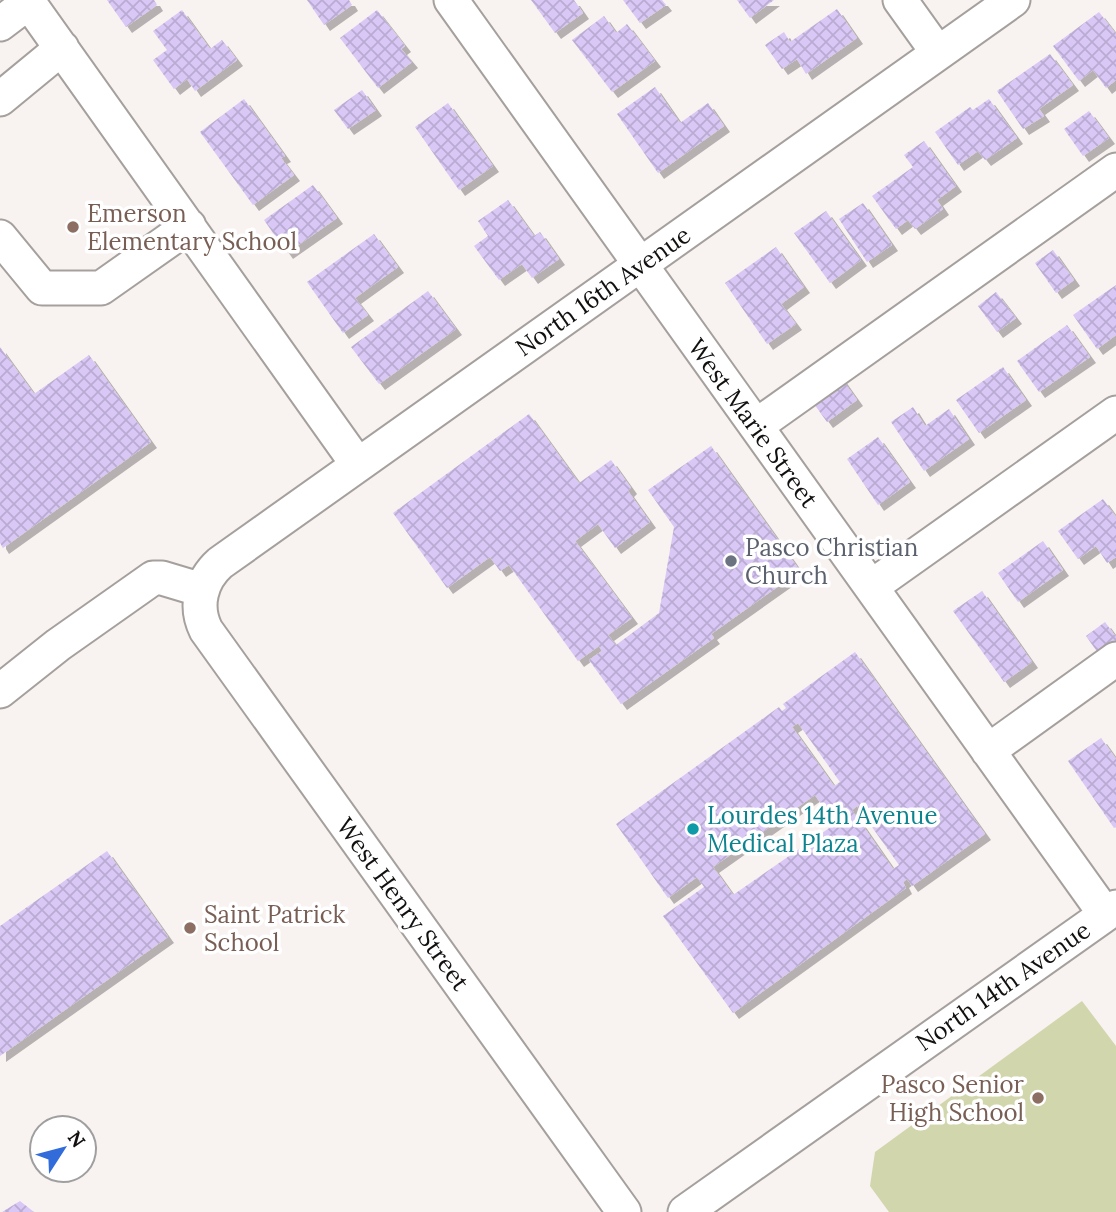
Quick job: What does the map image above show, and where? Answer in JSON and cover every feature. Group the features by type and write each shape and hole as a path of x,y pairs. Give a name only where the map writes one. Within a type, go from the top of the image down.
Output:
{"street":[{"name":"West Marie Street","path":"451,0 988,751 1111,910"},
{"path":"900,0 938,54"},
{"name":"North 16th Avenue","path":"202,590 205,580 220,563 1013,0"},
{"path":"0,24 28,1 358,465"},
{"path":"0,99 62,48"},
{"path":"755,426 1116,170"},
{"path":"0,237 42,288 102,288 188,226"},
{"path":"870,587 1116,413"},
{"path":"0,691 58,645 153,578 162,578 202,590"},
{"name":"West Henry Street","path":"202,590 200,614 206,630 624,1212"},
{"path":"988,751 1116,659"},
{"name":"North 14th Avenue","path":"685,1212 1111,910"}],"green space":[{"name":"Pasco Senior High School","path":"1082,1001 1116,1046 1116,1212 889,1212 870,1186 875,1152"}],"building":[{"path":"107,0 154,0 157,5 126,27"},
{"path":"307,0 349,0 352,5 324,25"},
{"path":"531,0 574,0 583,13 555,33"},
{"path":"623,0 662,0 666,5 640,23"},
{"path":"737,0 774,0 750,18"},
{"path":"837,9 857,38 806,74 797,59 782,69 765,45 784,32 790,42"},
{"path":"182,10 210,49 222,40 237,60 195,91 187,79 174,89 153,60 167,50 153,31"},
{"path":"377,10 405,46 401,49 412,62 378,88 340,38"},
{"path":"1099,12 1116,34 1116,80 1106,88 1093,70 1079,81 1053,46"},
{"path":"604,16 616,33 627,24 655,61 612,92 572,40"},
{"path":"1050,54 1073,85 1039,109 1044,116 1023,129 997,91"},
{"path":"655,87 680,123 708,103 724,126 658,173 617,114"},
{"path":"362,90 376,110 348,129 334,110"},
{"path":"244,99 285,156 281,158 294,175 253,205 200,132"},
{"path":"989,99 1017,138 985,160 978,151 958,165 935,132 970,107 973,110"},
{"path":"448,103 493,166 459,190 415,127"},
{"path":"1089,111 1109,138 1083,156 1064,129"},
{"path":"924,141 956,186 937,200 943,209 915,229 908,220 896,229 872,196 913,167 904,155"},
{"path":"313,185 337,218 287,253 264,220"},
{"path":"508,200 534,236 540,232 559,259 532,278 522,264 499,280 474,246 488,236 478,221"},
{"path":"863,203 892,245 867,262 839,219"},
{"path":"826,211 861,260 830,283 794,233"},
{"path":"374,234 398,267 355,298 368,315 343,333 307,282"},
{"path":"776,247 804,287 781,304 796,324 767,344 725,283"},
{"path":"1053,250 1074,280 1056,293 1035,263"},
{"path":"1116,285 1116,335 1097,349 1073,315"},
{"path":"428,291 456,329 379,384 351,347"},
{"path":"996,292 1016,318 997,332 978,306"},
{"path":"1067,325 1090,357 1039,392 1017,361"},
{"path":"0,347 34,394 89,355 151,442 3,548 0,543"},
{"path":"1003,367 1026,400 979,433 956,400"},
{"path":"840,376 857,400 827,422 809,397"},
{"path":"913,407 925,426 949,409 969,439 924,471 891,422"},
{"name":"Pasco Christian Church","path":"529,414 579,483 611,460 631,488 628,491 650,522 615,548 598,524 575,541 632,618 608,635 616,645 659,613 674,527 648,490 711,446 800,571 711,634 714,638 621,704 589,660 602,651 599,646 578,661 509,565 500,571 490,557 447,588 393,513"},
{"path":"878,437 910,482 878,505 847,459"},
{"path":"1103,499 1116,517 1116,557 1107,563 1096,546 1078,559 1058,531"},
{"path":"1043,541 1063,570 1018,602 998,573"},
{"path":"982,591 1032,662 1004,682 953,611"},
{"path":"1105,622 1116,641 1098,653 1086,636"},
{"name":"Lourdes 14th Avenue Medical Plaza","path":"855,652 985,834 912,886 907,879 903,882 906,888 733,1013 663,916 704,887 697,877 668,898 616,824 779,707 782,711 786,708 783,704","holes":["798,723 840,782 834,786 792,727","815,795 835,824 733,895 713,867","857,806 899,865 893,869 852,810"]},
{"path":"1101,738 1116,759 1114,828 1068,761"},
{"path":"107,851 168,937 0,1056 0,926"},
{"path":"20,1201 34,1212 2,1212"}],"place":[{"name":"Emerson Elementary School","path":"73,227"},
{"name":"Pasco Christian Church","path":"731,561"},
{"name":"Lourdes 14th Avenue Medical Plaza","path":"693,829"},
{"name":"Saint Patrick School","path":"190,928"},
{"name":"Pasco Senior High School","path":"1038,1098"}]}
